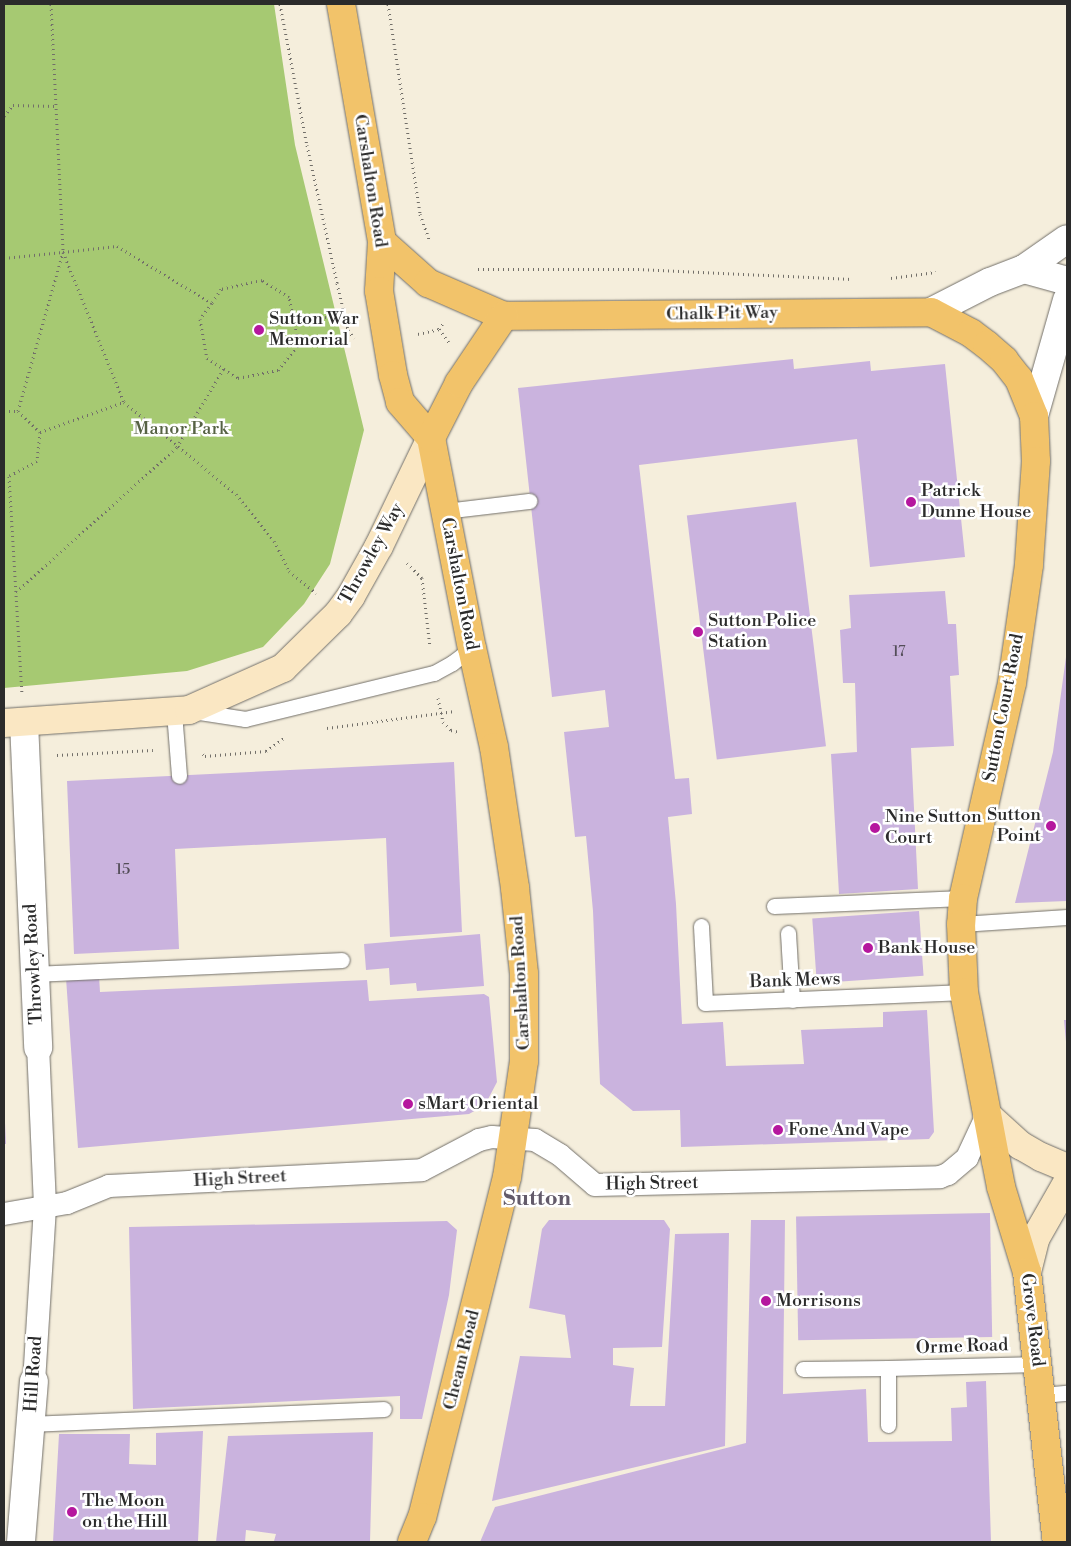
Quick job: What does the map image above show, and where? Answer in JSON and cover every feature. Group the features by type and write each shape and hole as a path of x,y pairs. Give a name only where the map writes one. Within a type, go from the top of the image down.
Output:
{"highway":[{"name":"Carshalton Road","path":"341,4 382,242 379,291 393,376 400,402 431,438 472,648 494,747 515,888 524,974 524,1061 515,1137 507,1177"},
{"path":"382,242 428,283 504,316 447,403 431,438"},
{"name":"Chalk Pit Way","path":"504,316 931,312 971,333 1004,360 1019,379 1034,416"},
{"name":"Sutton Court Road","path":"987,1115 964,992 962,911 1013,673 1029,565 1036,461 1034,416"},
{"name":"Grove Road","path":"987,1115 1001,1187 1027,1272 1038,1364 1054,1394 1059,1485 1055,1538"},
{"name":"Cheam Road","path":"412,1542 427,1497 507,1177"}],"main road":[{"name":"Throwley Way","path":"14,723 181,711 283,668 338,614 351,596 375,554 431,438"},
{"path":"987,1115 1020,1144 1041,1158 1067,1168"},
{"path":"1027,1272 1035,1239 1067,1183"}],"street":[{"path":"931,312 990,282 1024,269 1067,239"},
{"path":"1024,269 1067,281"},
{"name":"Sutton Court Road","path":"1034,416 1067,300"},
{"name":"Throwley Road","path":"14,723 35,974 45,1206"},
{"name":"High Street","path":"4,1214 67,1203 109,1186 422,1170 479,1140 492,1137 515,1137 535,1140 560,1154 595,1185 940,1177 967,1158 987,1115"},
{"name":"Hill Road","path":"20,1542 34,1382 45,1206"}],"lane":[{"path":"445,511 528,501"},
{"name":"Throwley Way","path":"181,711 245,719 434,673 452,663 472,648"},
{"path":"179,776 181,711"},
{"path":"774,906 962,911 1067,917"},
{"name":"Bank Mews","path":"701,926 705,1003 964,992"},
{"path":"788,933 792,1000"},
{"path":"35,974 342,960"},
{"name":"Orme Road","path":"803,1369 1038,1364"},
{"path":"888,1368 888,1425"},
{"path":"30,1424 384,1409"}],"path":[{"path":"18,411 63,252 51,4"},
{"path":"280,4 309,154 348,330"},
{"path":"388,4 420,214 426,235 431,242"},
{"path":"4,116 13,105 56,106"},
{"path":"4,258 116,246 212,303"},
{"path":"63,252 124,402 176,447 236,494 274,541 289,571 318,595"},
{"path":"490,269 638,268 860,279"},
{"path":"883,278 939,272"},
{"path":"262,280 289,297 296,324 299,344 278,370 238,378 207,358 200,319 221,289 262,280"},
{"path":"296,324 344,313"},
{"path":"410,334 426,333 439,329 446,318"},
{"path":"439,329 454,350"},
{"path":"16,592 176,447 224,368"},
{"path":"40,432 124,402"},
{"path":"4,410 18,411 40,432"},
{"path":"4,474 9,476 37,461 40,432"},
{"path":"9,476 16,592 14,723"},
{"path":"406,562 422,578 431,652"}],"green space":[{"name":"Manor Park","path":"4,4 274,4 295,145 364,430 330,564 304,604 263,647 187,671 4,688"}],"building":[{"path":"793,359 794,369 870,361 871,371 945,364 965,557 870,567 857,439 639,465 675,779 689,778 692,814 668,817 676,904 682,1024 723,1022 726,1066 804,1064 801,1030 883,1027 883,1012 927,1010 934,1132 929,1139 681,1147 680,1110 633,1111 600,1084 593,911 586,836 575,837 564,732 609,727 605,690 552,697 518,388"},
{"path":"796,502 826,746 717,760 687,515"},
{"path":"945,591 948,624 956,624 959,675 950,676 954,746 911,748 918,889 839,894 831,754 857,752 855,683 843,683 840,630 851,628 849,595"},
{"name":"Sutton Point","path":"1066,657 1067,901 1015,903 1053,752"},
{"path":"454,762 462,932 390,937 386,838 175,849 179,949 74,954 67,781"},
{"name":"Bank House","path":"919,911 924,976 817,983 812,918"},
{"path":"480,934 484,986 417,991 416,983 390,985 389,968 366,970 364,944"},
{"path":"99,976 100,992 367,980 369,1001 484,994 489,997 497,1082 485,1105 469,1114 78,1148 66,978"},
{"path":"1064,1020 1067,1020 1067,1042 1066,1042"},
{"path":"4,1101 6,1144 4,1144"},
{"path":"990,1213 992,1337 798,1340 796,1216"},
{"path":"549,1220 664,1220 670,1229 662,1347 613,1348 613,1365 634,1368 630,1406 665,1406 675,1234 729,1233 725,1446 492,1501 520,1356 571,1358 565,1315 529,1308 542,1229"},
{"name":"Morrisons","path":"751,1220 785,1220 783,1394 866,1389 868,1442 952,1441 951,1408 967,1407 966,1382 986,1381 991,1542 480,1542 495,1507 746,1443"},
{"path":"447,1221 457,1230 449,1295 422,1419 400,1419 400,1396 133,1409 129,1227"},
{"path":"203,1431 198,1542 53,1542 59,1434 130,1434 129,1464 156,1465 156,1433"},
{"path":"373,1432 370,1542 274,1541 276,1534 246,1530 245,1542 216,1542 228,1436"}],"place":[{"name":"Sutton War Memorial","path":"259,330"},
{"name":"Patrick Dunne House","path":"911,502"},
{"name":"Sutton Police Station","path":"698,632"},
{"name":"Sutton Point","path":"1051,826"},
{"name":"Nine Sutton Court","path":"875,828"},
{"name":"Bank House","path":"868,948"},
{"name":"sMart Oriental","path":"408,1104"},
{"name":"Fone And Vape","path":"778,1130"},
{"name":"Morrisons","path":"766,1301"},
{"name":"The Moon on the Hill","path":"72,1512"}],"district":[{"name":"Sutton","path":"537,1199"}]}
